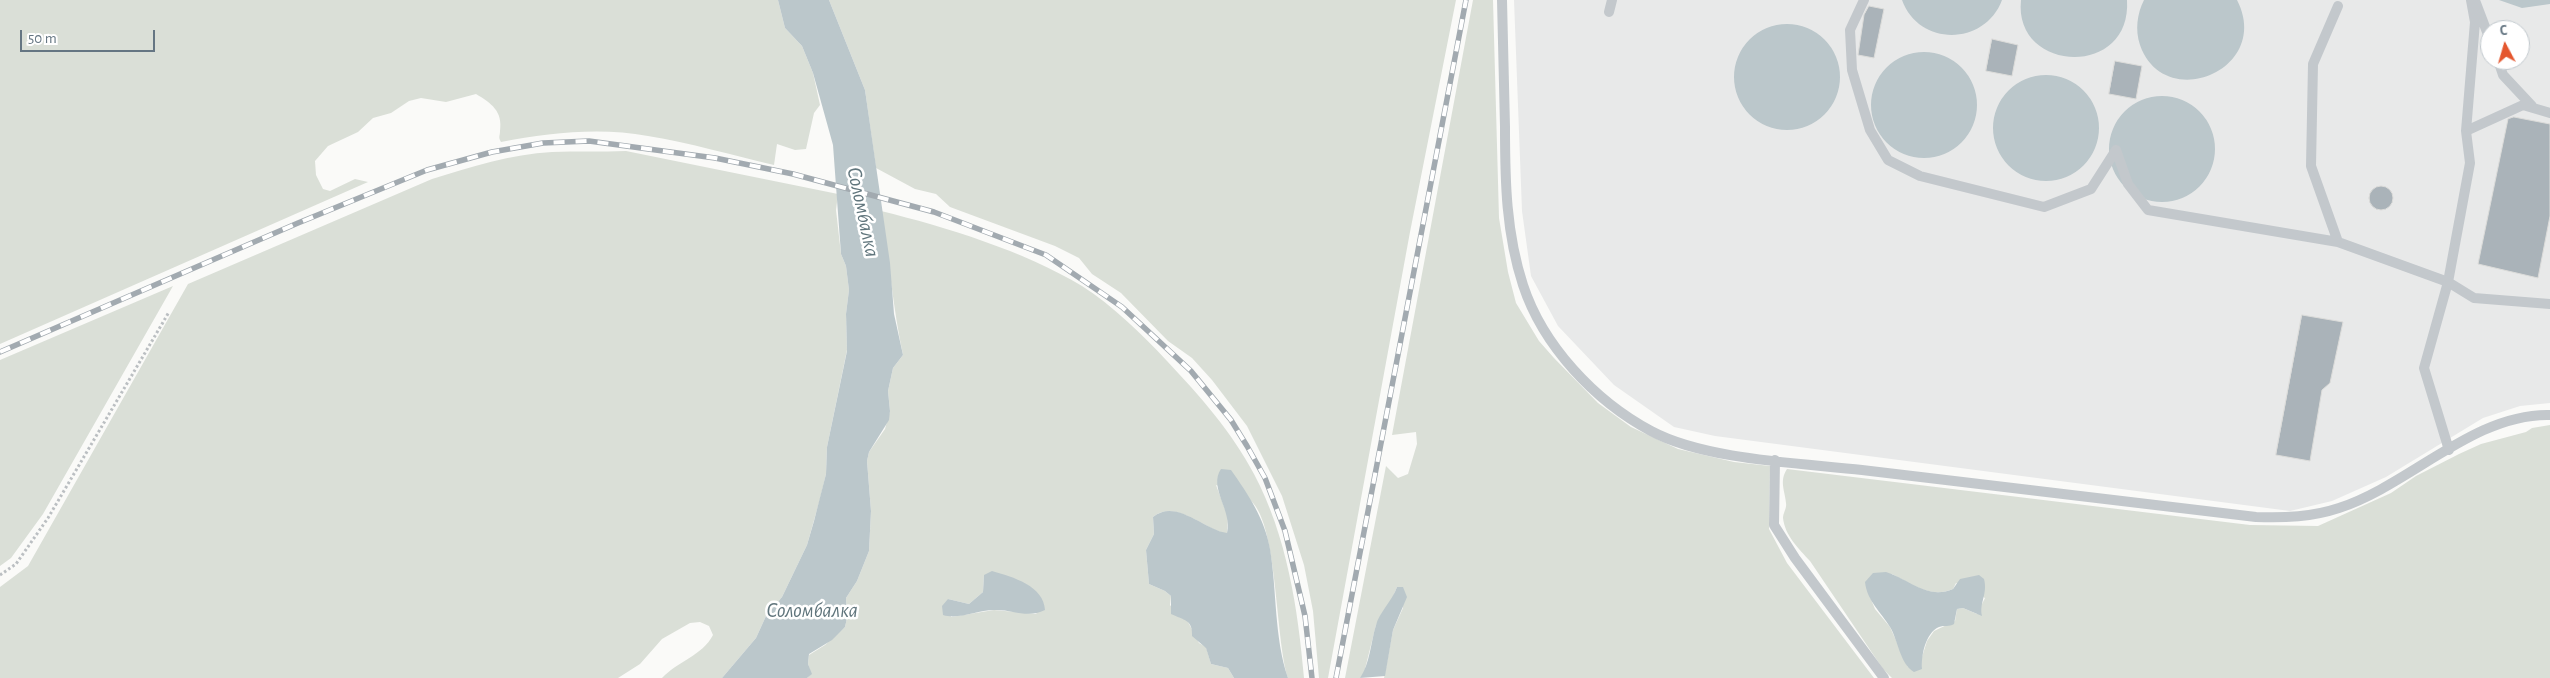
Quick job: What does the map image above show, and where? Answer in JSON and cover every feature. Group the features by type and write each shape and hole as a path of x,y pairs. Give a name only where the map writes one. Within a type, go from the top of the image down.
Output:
{"lane":[{"path":"1502,0 1506,203 1512,246 1523,287 1540,324 1559,352 1584,380 1617,408 1652,431 1690,447 1775,460 2256,517 2295,518 2340,508 2393,482 2449,450 2508,420 2550,415"},
{"path":"1609,12 1612,0"},
{"path":"1864,0 1850,30 1852,70 1870,130 1888,160 1920,176 2044,207 2091,189 2116,150 2128,184 2148,210 2338,242 2448,282 2474,298 2550,304"},
{"path":"2449,450 2424,368 2448,282 2470,163 2466,130 2475,22 2471,0"},
{"path":"2475,0 2482,20"},
{"path":"2338,6 2313,64 2311,166 2338,242"},
{"path":"2501,70 2503,75 2532,106"},
{"path":"2466,130 2523,105 2550,113"},
{"path":"1775,460 1774,525 1795,558 1884,678"}],"path":[{"path":"0,575 16,564 48,518 169,312"}],"shaded area":[{"path":"0,0 778,0 785,28 802,46 813,73 820,105 814,113 806,149 795,150 777,144 774,165 679,142 630,133 574,132 501,142 499,138 500,118 498,113 491,104 476,94 446,102 421,98 409,101 391,113 373,118 358,132 328,146 315,161 316,175 323,189 330,191 355,179 368,182 0,344"},
{"path":"829,0 1456,0 1410,232 1328,678 1319,678 1313,611 1304,565 1282,496 1247,426 1212,380 1192,358 1168,341 1121,293 1092,274 1079,258 1055,246 950,207 936,194 915,189 876,168 865,90"},
{"path":"1473,0 1493,0 1499,218 1508,272 1516,303 1539,341 1554,358 1598,403 1631,427 1678,449 1734,462 1770,466 1769,529 1787,563 1874,678 1384,678 1393,630 1403,608 1397,587 1376,625 1364,673 1360,678 1345,678 1386,466 1398,478 1408,474 1417,444 1416,432 1392,435"},
{"path":"1514,0 2550,0 2550,403 2520,406 2483,418 2386,477 2332,501 2290,511 1715,436 1674,427 1614,385 1558,326 1531,276 1522,211"},
{"path":"626,151 838,194 836,210 841,254 846,266 849,290 846,314 847,350 827,447 826,474 807,545 782,597 766,616 756,638 722,678 662,678 703,648 713,635 709,626 700,622 690,623 662,639 640,664 618,678 0,678 0,587 28,566 188,284 447,174 521,155"},
{"path":"881,211 984,241 1059,273 1105,302 1167,361 1203,401 1236,443 1265,498 1275,522 1289,573 1304,678 1288,678 1271,557 1260,514 1248,498 1216,485 1228,517 1227,534 1180,513 1162,512 1153,517 1154,534 1146,550 1149,584 1165,591 1171,596 1170,605 1179,617 1187,620 1199,643 1206,647 1211,664 1228,668 1234,678 807,678 811,674 808,664 809,655 825,645 845,627 847,618 846,598 857,581 869,551 871,511 867,461 869,452 885,429 890,411 888,391 893,368 903,355","holes":["984,575 1037,614 994,610 951,617 948,599 969,604 983,592"]},
{"path":"173,286 43,514 11,558 0,566 0,360"},
{"path":"2550,425 2550,678 1892,678 1883,669 1810,561 1793,542 1784,525 1783,518 1786,505 1783,478 1787,469 2250,525 2318,526 2391,493 2416,476 2459,454 2481,444 2526,432 2532,428","holes":["1892,574 1921,589 1945,592 1953,589 1956,583 1985,598 1977,614 1963,608 1957,609 1955,621 1934,631 1927,641 1921,660 1908,667 1890,627 1875,609 1870,597"]}],"water":[{"name":"Соломбалка","path":"778,0 829,0 865,90 890,263 894,314 903,355 893,368 888,391 889,420 869,452 867,461 871,511 869,551 857,581 846,598 847,618 845,627 832,640 809,654 808,664 812,674 807,678 722,678 756,638 766,616 782,597 807,545 826,474 827,447 847,351 846,314 849,290 846,266 841,254 833,145 813,73 802,46 785,28"},
{"path":"1902,0 2002,0 1994,15 1982,26 1967,33 1952,35 1937,33 1922,26 1910,15"},
{"path":"2021,0 2127,0 2124,26 2111,44 2094,54 2073,57 2052,53 2035,42 2023,24"},
{"path":"2144,0 2237,0 2244,25 2240,46 2228,63 2211,75 2191,80 2170,77 2153,66 2140,45 2138,22"},
{"path":"2499,0 2550,0 2550,4 2522,8"},
{"path":"1787,24 1807,28 1825,39 1836,57 1840,77 1836,97 1825,115 1807,126 1787,130 1767,126 1749,115 1738,97 1734,77 1738,57 1749,39 1767,28"},
{"path":"1924,52 1944,56 1962,67 1973,85 1977,105 1973,125 1962,143 1944,154 1924,158 1904,154 1886,143 1875,125 1871,105 1875,85 1886,67 1904,56"},
{"path":"2046,75 2066,79 2084,90 2095,108 2099,128 2095,148 2084,166 2066,177 2046,181 2026,177 2008,166 1997,148 1993,128 1997,108 2008,90 2026,79"},
{"path":"2162,96 2182,100 2200,111 2211,129 2215,149 2211,169 2200,187 2182,198 2162,202 2142,198 2124,187 2113,169 2109,149 2113,129 2124,111 2142,100"},
{"path":"1221,469 1231,470 1260,517 1268,538 1280,646 1288,678 1234,678 1228,668 1211,664 1206,648 1192,636 1191,627 1187,621 1171,614 1171,596 1165,591 1149,584 1146,550 1154,534 1153,517 1162,512 1171,511 1227,533 1227,516 1217,484"},
{"path":"992,571 1009,576 1033,589 1043,602 1045,610 1032,614 988,610 962,616 943,615 942,606 948,599 969,604 983,592 984,575"},
{"path":"1886,572 1918,587 1935,592 1953,589 1960,579 1979,575 1984,579 1985,584 1982,616 1963,608 1957,609 1954,624 1939,627 1930,634 1923,652 1922,669 1914,672 1902,658 1893,632 1871,601 1866,589 1865,582 1873,573"},
{"path":"1397,587 1403,587 1407,597 1393,630 1385,676 1360,678 1368,659 1378,620"}],"building":[{"path":"1869,6 1884,9 1874,58 1858,55 1864,15"},
{"path":"1992,39 2018,45 2012,76 1986,71"},
{"path":"2115,61 2142,66 2136,99 2109,94"},
{"path":"2514,117 2550,124 2550,216 2538,278 2478,264 2508,119"},
{"path":"2381,186 2389,190 2393,198 2389,206 2381,210 2373,206 2369,198 2373,190"},
{"path":"2302,315 2343,322 2330,383 2322,390 2310,461 2276,455"}],"railway":[{"path":"1336,678 1466,0"},
{"path":"0,352 298,223 427,170 492,152 543,143 589,141 715,158 793,174 934,212 1046,255 1122,307 1191,371 1231,420 1265,478 1285,531 1305,616 1312,678"}]}
